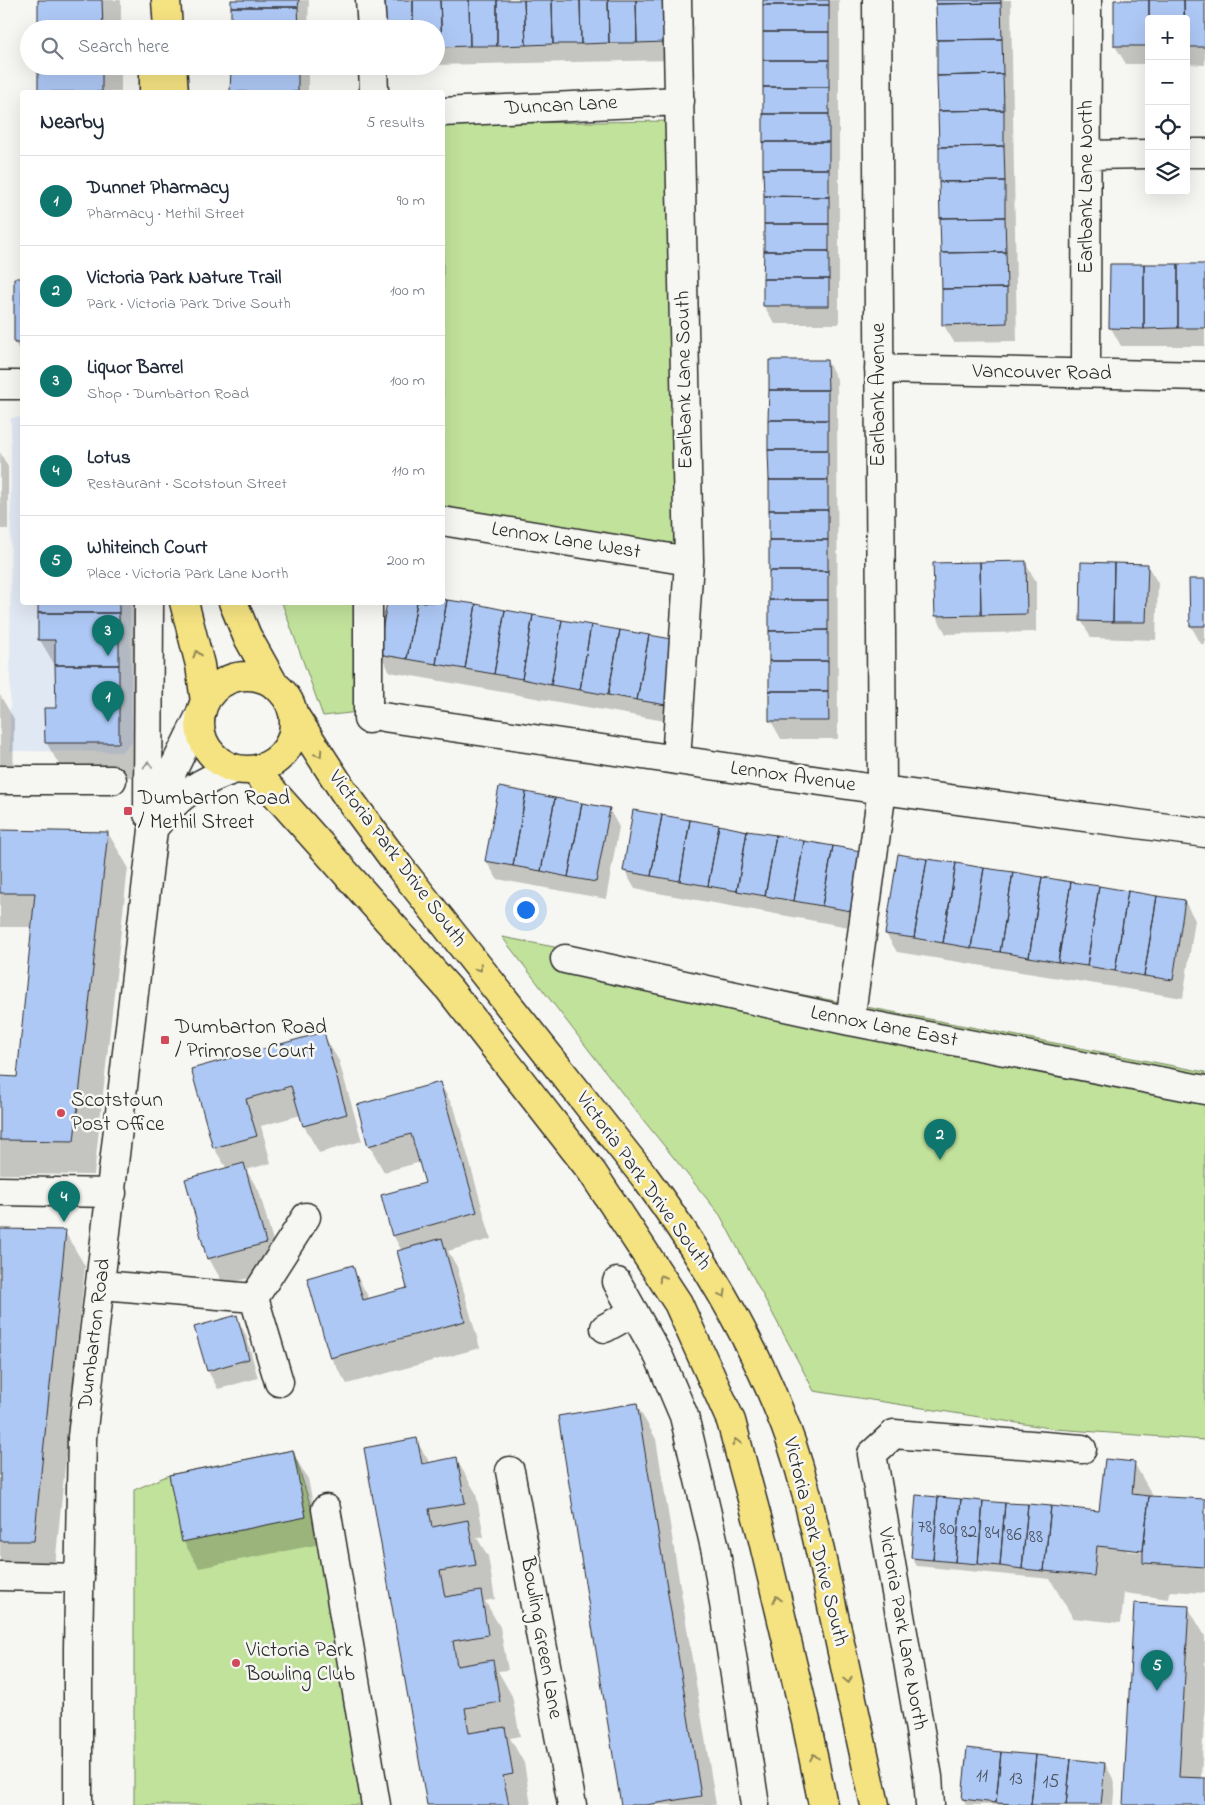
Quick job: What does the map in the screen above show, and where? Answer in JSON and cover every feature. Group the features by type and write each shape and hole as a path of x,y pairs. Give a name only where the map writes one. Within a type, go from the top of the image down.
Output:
{"main road":[{"path":"155,20 156,0"},
{"path":"166,0 167,20"},
{"path":"154,75 154,90"},
{"path":"173,75 174,90"},
{"path":"185,605 200,665 203,741 211,754 222,763 245,769 274,761 288,745 292,735 293,713 286,698 275,686 258,656 234,605"},
{"path":"203,708 220,685 242,676 253,677 275,686"},
{"name":"Victoria Park Drive South","path":"293,713 344,792 398,865 628,1154 677,1220 717,1283 744,1332 779,1409 796,1456 813,1518 875,1805"},
{"name":"Victoria Park Drive South","path":"245,769 455,997 592,1172 678,1303 731,1421 766,1554 806,1721 823,1805"}],"street":[{"path":"370,0 371,20"},
{"name":"Earlbank Lane South","path":"676,760 689,561 677,0"},
{"name":"Earlbank Avenue","path":"850,1021 882,790 877,0"},
{"name":"Earlbank Lane North","path":"1086,373 1087,0"},
{"path":"373,75 374,90"},
{"name":"Duncan Lane","path":"445,112 680,101"},
{"path":"1190,153 1205,153"},
{"path":"1087,155 1145,154"},
{"name":"Vancouver Road","path":"879,369 1205,376"},
{"path":"0,385 20,385"},
{"name":"Lennox Lane West","path":"445,521 689,561"},
{"name":"Dumbarton Road","path":"149,605 149,866"},
{"name":"Lennox Avenue","path":"368,605 375,718 882,790 1205,833"},
{"name":"Dumbarton Road","path":"78,1805 78,1648 82,1437 102,1285 153,830 162,792 203,708"},
{"path":"153,830 164,814 187,792 213,776 245,769"},
{"path":"0,780 112,780"},
{"name":"Lennox Lane East","path":"565,959 850,1021 1205,1090"},
{"path":"0,1192 112,1193"},
{"path":"279,1382 254,1298 306,1217"},
{"path":"617,1282 658,1357 684,1416 716,1552 755,1805"},
{"path":"102,1285 254,1298"},
{"path":"605,1328 634,1312"},
{"name":"Victoria Park Lane North","path":"930,1805 928,1777 872,1454 894,1434 1082,1449"},
{"name":"Bowling Green Lane","path":"510,1471 572,1805"},
{"path":"326,1509 376,1805"},
{"path":"0,1576 80,1578"}],"shaded area":[{"path":"20,417 20,605 130,605 132,743 121,752 10,751 11,418"}],"green space":[{"path":"669,121 676,565 445,531 445,124"},
{"path":"283,605 376,605 376,710 323,716"},
{"path":"502,937 1205,1072 1205,1440 1056,1429 814,1391 720,1215 632,1106"},
{"name":"Victoria Park Bowling Club","path":"293,1450 315,1520 362,1805 134,1805 134,1490 169,1475"}],"building":[{"path":"38,0 102,0 103,20 38,20"},
{"path":"231,0 299,0 298,7 231,7"},
{"path":"385,0 413,0 413,20 385,20"},
{"path":"413,0 440,0 441,20 413,20"},
{"path":"440,0 469,0 470,46 445,47 445,20 441,20"},
{"path":"469,0 497,0 497,46 470,46"},
{"path":"497,0 524,0 526,45 497,46"},
{"path":"524,0 552,0 553,44 526,45"},
{"path":"552,0 580,0 581,44 553,44"},
{"path":"580,0 608,0 609,43 581,44"},
{"path":"608,0 636,0 637,43 609,43"},
{"path":"636,0 664,0 665,42 637,43"},
{"path":"763,0 829,0 829,5 763,5"},
{"path":"936,0 1001,0 1001,3 936,4"},
{"path":"1114,0 1149,0 1149,15 1145,15 1145,46 1114,46"},
{"path":"1149,0 1184,0 1184,15 1149,15"},
{"path":"1184,0 1205,0 1205,47 1190,47 1190,15 1185,15"},
{"path":"1001,3 1002,39 937,40 936,4"},
{"path":"763,5 829,5 829,32 763,32"},
{"path":"231,7 298,7 299,20 231,20"},
{"path":"763,32 829,32 829,60 763,60"},
{"path":"1002,39 1003,74 937,76 937,40"},
{"path":"763,60 829,60 829,87 763,87"},
{"path":"1003,74 1004,110 938,111 937,76"},
{"path":"38,75 102,75 102,90 38,90"},
{"path":"231,75 298,75 298,90 230,90"},
{"path":"763,87 829,87 829,114 763,114"},
{"path":"1004,110 1004,146 939,147 938,111"},
{"path":"763,114 829,114 829,142 763,142"},
{"path":"763,142 829,142 829,169 763,169"},
{"path":"1004,146 1005,181 939,182 939,147"},
{"path":"763,169 829,169 829,197 764,196"},
{"path":"1005,181 1005,217 940,218 939,182"},
{"path":"764,196 829,197 829,224 764,224"},
{"path":"1005,217 1006,252 941,253 940,218"},
{"path":"764,224 829,224 829,251 764,251"},
{"path":"764,251 829,251 829,279 763,279"},
{"path":"1006,252 1007,288 942,289 941,253"},
{"path":"1110,264 1144,264 1144,329 1109,328"},
{"path":"1144,264 1178,264 1178,328 1144,329"},
{"path":"1178,264 1205,264 1205,328 1178,328"},
{"path":"14,278 20,278 20,343 14,343"},
{"path":"763,279 829,279 829,306 763,306"},
{"path":"1007,288 1007,323 942,325 942,289"},
{"path":"769,360 827,360 828,390 769,390"},
{"path":"769,390 828,390 828,420 768,420"},
{"path":"768,420 828,420 828,450 768,450"},
{"path":"768,450 828,450 828,480 769,480"},
{"path":"769,480 828,480 828,510 769,510"},
{"path":"769,510 828,510 828,540 769,540"},
{"path":"769,540 828,540 828,571 769,571"},
{"path":"1026,561 1027,614 981,615 980,562"},
{"path":"980,562 981,615 935,616 933,563"},
{"path":"1081,562 1114,563 1113,622 1080,621"},
{"path":"1114,563 1148,564 1146,622 1113,622"},
{"path":"769,571 828,571 828,600 769,600"},
{"path":"1189,579 1205,579 1205,626 1190,626"},
{"path":"445,600 447,600 436,664 407,659 416,605 445,605"},
{"path":"447,600 476,604 465,669 436,664"},
{"path":"769,600 828,600 828,630 769,631"},
{"path":"476,604 505,610 494,674 465,669"},
{"path":"38,605 119,605 119,613 38,613"},
{"path":"386,605 416,605 407,659 378,654"},
{"path":"505,610 533,615 522,679 494,674"},
{"path":"38,613 119,613 119,665 55,665 55,640 38,640"},
{"path":"533,615 562,620 551,685 522,679"},
{"path":"562,620 591,625 580,690 551,685"},
{"path":"591,625 620,630 608,695 580,690"},
{"path":"620,630 649,635 637,700 608,695"},
{"path":"828,630 828,661 769,661 769,631"},
{"path":"649,635 677,640 666,705 637,700"},
{"path":"769,661 828,661 828,691 769,691"},
{"path":"55,665 119,665 119,743 45,743 44,708 56,708"},
{"path":"769,691 828,691 829,721 769,721"},
{"path":"499,787 526,792 513,866 485,861"},
{"path":"526,792 555,798 541,871 513,866"},
{"path":"555,798 582,803 568,877 541,871"},
{"path":"582,803 610,808 596,882 568,877"},
{"path":"633,810 662,815 651,876 623,871"},
{"path":"662,815 690,820 680,881 651,876"},
{"path":"690,820 719,825 708,886 680,881"},
{"path":"719,825 747,831 737,891 708,886"},
{"path":"0,830 108,832 74,1141 0,1140 0,1076 17,1077 35,893 0,893"},
{"path":"747,831 776,835 765,896 737,891"},
{"path":"776,835 804,841 794,901 765,896"},
{"path":"804,841 833,846 822,906 794,901"},
{"path":"833,846 861,851 851,911 822,906"},
{"path":"898,854 927,859 914,938 885,934"},
{"path":"927,859 956,863 943,943 914,938"},
{"path":"956,863 984,868 971,948 943,943"},
{"path":"984,868 1013,872 1000,952 971,948"},
{"path":"1013,872 1042,877 1029,957 1000,952"},
{"path":"1042,877 1071,882 1058,962 1029,957"},
{"path":"1071,882 1099,886 1087,966 1058,962"},
{"path":"1099,886 1128,891 1115,971 1087,966"},
{"path":"1128,891 1157,896 1144,976 1115,971"},
{"path":"1157,896 1185,900 1173,980 1144,976"},
{"path":"324,1032 347,1114 303,1126 291,1086 246,1099 257,1136 213,1148 191,1069"},
{"path":"440,1082 477,1212 392,1236 381,1195 425,1183 411,1134 368,1146 357,1105"},
{"path":"244,1163 266,1243 207,1259 185,1179"},
{"path":"0,1229 66,1230 34,1541 0,1541"},
{"path":"442,1238 465,1321 330,1358 307,1278 353,1265 363,1300 407,1288 397,1251"},
{"path":"237,1315 249,1359 207,1371 194,1327"},
{"path":"637,1403 701,1796 646,1805 621,1805 558,1416"},
{"path":"417,1438 422,1464 457,1457 465,1503 429,1509 432,1527 468,1520 476,1565 440,1571 445,1597 481,1591 488,1635 453,1641 457,1666 493,1660 500,1702 465,1708 469,1733 505,1727 513,1774 503,1776 509,1805 427,1805 364,1448"},
{"path":"293,1450 306,1517 182,1542 169,1475"},
{"path":"1105,1459 1135,1462 1132,1494 1149,1496 1143,1551 1097,1546 1094,1576 1044,1571 1051,1506 1099,1511"},
{"path":"916,1495 938,1497 933,1560 911,1558"},
{"path":"1149,1496 1205,1499 1205,1567 1143,1563"},
{"path":"938,1497 961,1499 955,1562 933,1560"},
{"path":"961,1499 983,1501 978,1564 955,1562"},
{"path":"983,1501 1005,1503 1000,1566 978,1564"},
{"path":"1005,1503 1028,1504 1022,1569 1000,1566"},
{"path":"1028,1504 1051,1506 1044,1571 1022,1569"},
{"path":"1134,1603 1189,1606 1179,1777 1205,1778 1205,1805 1123,1805"},
{"path":"967,1748 1001,1752 996,1803 962,1799"},
{"path":"1001,1752 1036,1755 1031,1805 996,1803"},
{"path":"1036,1755 1071,1759 1066,1805 1031,1805"},
{"path":"1071,1759 1105,1763 1101,1805 1066,1805"}],"place":[{"name":"Liquor Barrel","path":"108,656"},
{"name":"Dunnet Pharmacy","path":"108,722"},
{"name":"Dumbarton Road / Methil Street","path":"128,811"},
{"name":"Dumbarton Road / Primrose Court","path":"165,1040"},
{"name":"Scotstoun Post Office","path":"61,1113"},
{"name":"Victoria Park Nature Trail","path":"940,1160"},
{"name":"Lotus","path":"64,1222"},
{"name":"Victoria Park Bowling Club","path":"236,1663"},
{"name":"Whiteinch Court","path":"1157,1691"}]}
